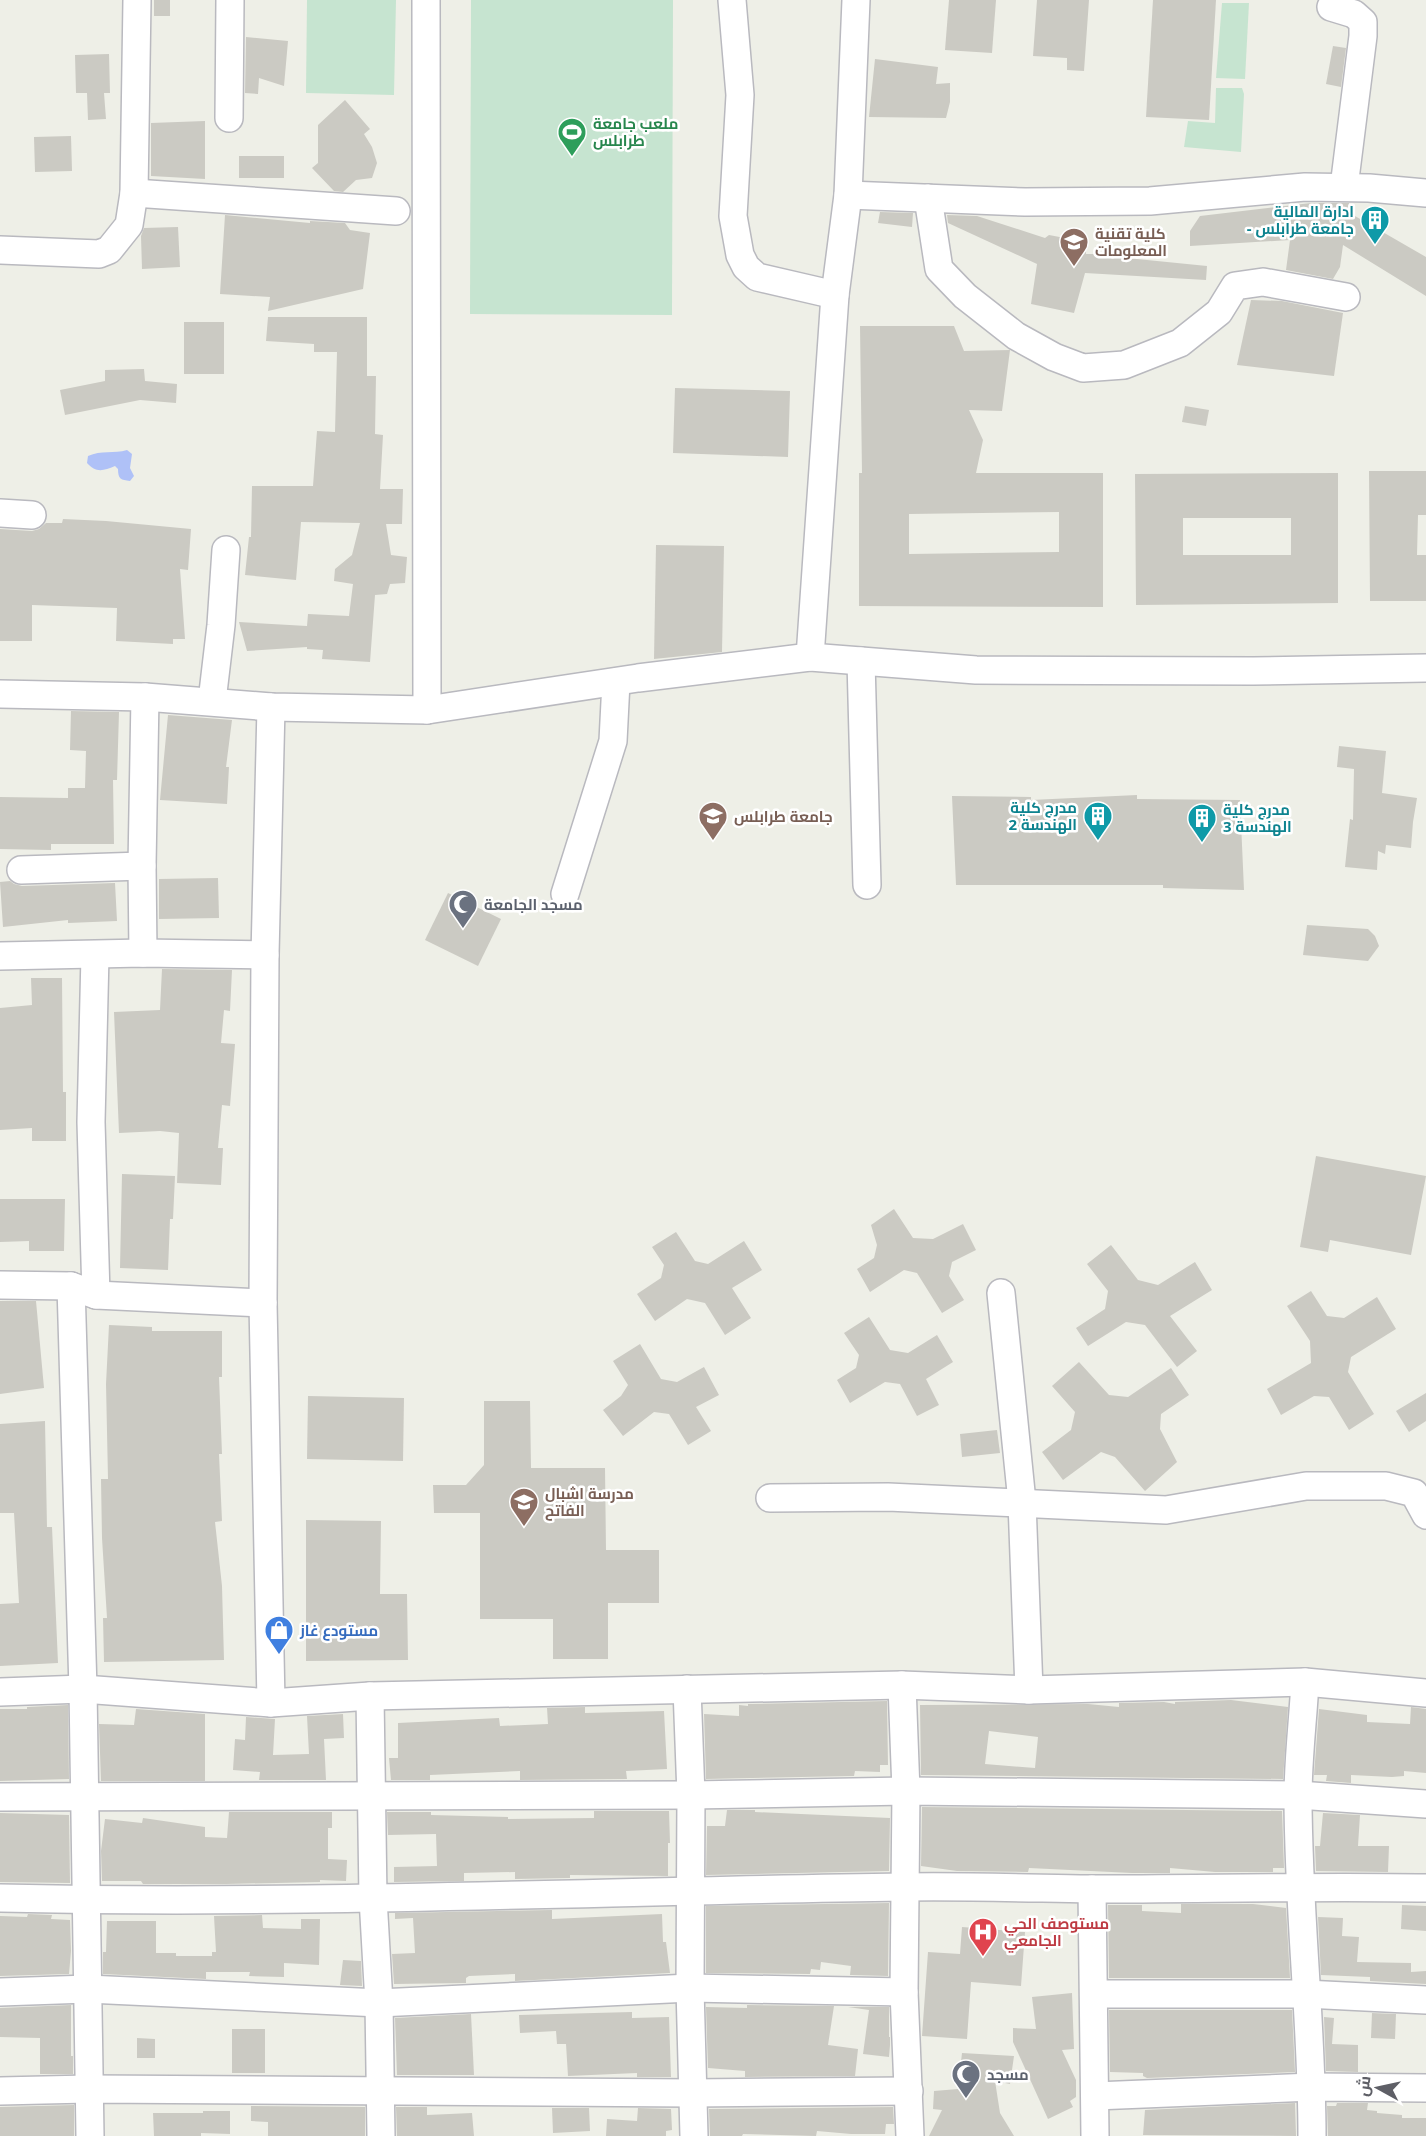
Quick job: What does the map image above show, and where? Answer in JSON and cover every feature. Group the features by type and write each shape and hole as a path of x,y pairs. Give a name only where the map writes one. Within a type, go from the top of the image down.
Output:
{"street":[{"path":"0,250 99,254 110,250 129,225 134,193 137,0"},
{"path":"229,118 231,0"},
{"path":"426,0 427,710"},
{"path":"732,0 740,95 734,216 740,255 746,267 757,277 835,295"},
{"path":"810,657 835,295 848,195 856,0"},
{"path":"1331,7 1354,14 1363,22 1344,187"},
{"path":"848,195 1025,202 1150,201 1283,189 1344,187 1426,193"},
{"path":"134,193 396,211"},
{"path":"928,198 939,269 965,296 1016,336 1053,357 1083,368 1124,365 1180,343 1219,312 1234,286 1263,282 1346,297"},
{"path":"0,513 32,515"},
{"path":"212,701 221,625 226,550"},
{"path":"0,694 145,697 271,707 427,710 616,682 810,657 987,670 1252,672 1426,668"},
{"path":"861,661 867,885"},
{"path":"565,894 613,741 616,682"},
{"path":"143,953 145,697"},
{"path":"271,707 265,955 262,1303 271,1703"},
{"path":"21,870 142,866"},
{"path":"0,956 143,953 265,955"},
{"path":"90,2136 83,1689 83,1290 91,1122 95,955"},
{"path":"0,1285 262,1303"},
{"path":"1001,1293 1022,1502 1029,1690"},
{"path":"770,1498 888,1497 1166,1510 1306,1486 1386,1486 1414,1493 1426,1515"},
{"path":"0,1692 83,1689 271,1703 370,1696 687,1689 902,1685 1029,1690 1305,1682 1426,1693"},
{"path":"1305,1682 1298,1795 1305,1994 1312,2087 1312,2136"},
{"path":"902,1685 906,1791 904,1992 910,2136"},
{"path":"687,1689 691,1795 689,1892 694,2136"},
{"path":"370,1696 373,1898 379,2003 381,2136"},
{"path":"0,1797 691,1795 906,1791 1298,1795 1426,1804"},
{"path":"0,1898 86,1900 373,1898 904,1887 1426,1888"},
{"path":"1092,1888 1095,2136"},
{"path":"0,1992 88,1989 379,2003 690,1988 904,1992"},
{"path":"1094,1994 1305,1994 1426,2000"},
{"path":"1095,2096 1312,2087 1426,2088"},
{"path":"0,2091 88,2089 693,2093 909,2091"}],"green space":[{"path":"307,0 396,0 394,95 306,93"},
{"name":"ملعب جامعة طرابلس","path":"471,0 673,0 672,315 470,314"},
{"path":"1222,3 1249,3 1245,79 1216,78"},
{"path":"1216,88 1242,88 1244,94 1241,152 1184,147 1188,121 1215,123"}],"water":[{"path":"127,450 132,454 130,468 134,476 130,481 121,478 115,466 100,470 87,463 88,456 93,454"}],"building":[{"path":"154,0 170,0 170,16 154,16"},
{"path":"949,0 996,0 992,53 945,50"},
{"path":"1037,0 1089,0 1084,71 1067,70 1067,58 1033,56"},
{"path":"1153,0 1216,0 1209,120 1146,117"},
{"path":"246,37 288,41 284,86 259,78 258,94 245,93"},
{"path":"1333,46 1346,48 1341,87 1326,84"},
{"path":"109,54 110,93 104,93 106,119 88,120 87,93 76,93 75,55"},
{"path":"875,59 938,67 936,84 950,83 950,102 946,118 869,117"},
{"path":"345,100 370,129 364,134 372,147 377,163 372,178 356,180 343,192 334,191 312,168 318,163 318,125"},
{"path":"205,121 205,179 151,176 151,123"},
{"path":"71,136 72,171 35,172 34,137"},
{"path":"239,156 284,156 284,178 239,178"},
{"name":"ادارة المالية - جامعة طرابلس","path":"1311,203 1349,203 1348,212 1426,257 1426,296 1343,245 1340,267 1333,279 1286,270 1290,240 1190,246 1190,231 1200,216"},
{"path":"880,212 913,213 912,227 878,223"},
{"path":"225,215 310,223 310,221 345,223 350,230 370,233 363,289 268,311 270,297 220,294"},
{"path":"947,215 977,216 1045,238 1049,235 1086,242 1086,254 1128,254 1127,258 1207,266 1206,280 1085,273 1074,313 1031,304 1037,264 948,223"},
{"path":"178,227 180,267 142,269 141,236 144,228"},
{"path":"1251,300 1282,301 1343,313 1334,376 1237,365"},
{"path":"268,317 367,317 367,376 376,376 375,434 383,435 380,489 403,489 402,524 386,524 391,555 407,557 405,583 390,584 387,594 375,595 370,662 322,659 323,650 307,649 307,647 247,651 239,622 307,626 308,614 349,616 353,584 334,581 335,569 352,555 360,523 301,522 296,580 245,575 249,537 251,537 252,486 313,486 317,431 335,432 337,352 314,352 314,344 266,341"},
{"path":"184,322 224,322 224,374 184,374"},
{"path":"860,326 954,326 964,351 1010,350 1002,411 969,410 983,440 976,473 1103,473 1103,607 859,606 859,473 862,473","holes":["1059,512 1059,552 909,554 909,514"]},
{"path":"144,369 145,381 177,384 176,403 140,400 65,415 60,390 105,381 105,370"},
{"path":"675,388 790,391 788,457 673,453"},
{"path":"1185,406 1209,410 1206,426 1182,422"},
{"path":"1369,471 1426,471 1426,515 1418,515 1417,555 1426,555 1426,601 1370,601"},
{"path":"1338,473 1338,603 1136,605 1135,474","holes":["1183,518 1291,518 1291,555 1183,555"]},
{"path":"63,519 191,529 188,570 180,569 185,639 173,639 173,644 116,641 117,608 32,605 32,641 0,641 0,529 32,531 46,523 62,523"},
{"path":"656,545 724,546 722,652 654,659"},
{"path":"71,711 119,712 117,780 113,780 114,844 51,844 51,850 0,849 0,797 68,798 68,788 85,788 86,751 70,750"},
{"path":"168,715 232,720 226,767 229,767 227,804 160,800"},
{"path":"1339,746 1386,751 1382,793 1417,798 1411,848 1386,845 1385,854 1378,851 1377,870 1345,867 1350,819 1353,820 1354,769 1337,767"},
{"path":"1137,795 1137,799 1240,800 1244,890 1163,888 1163,885 956,885 952,796 1031,797 1031,800"},
{"path":"218,878 219,918 159,919 159,879"},
{"path":"10,881 22,886 115,883 117,921 68,923 68,920 3,927 0,882"},
{"name":"مسجد الجامعة","path":"448,893 501,919 478,966 425,940"},
{"path":"1307,925 1368,929 1375,936 1379,946 1368,961 1303,955"},
{"path":"162,969 232,970 230,1011 224,1010 221,1043 235,1044 230,1106 222,1105 218,1148 223,1148 221,1185 177,1183 179,1133 160,1131 119,1133 114,1012 160,1010"},
{"path":"31,978 62,978 66,1141 32,1141 32,1128 0,1130 0,1008 32,1005"},
{"path":"1316,1156 1426,1176 1411,1255 1330,1240 1328,1252 1300,1247"},
{"path":"122,1174 175,1176 168,1270 120,1268"},
{"path":"0,1199 65,1199 64,1251 29,1251 29,1241 0,1242"},
{"path":"894,1209 913,1238 933,1239 963,1224 976,1250 952,1262 949,1276 964,1300 942,1313 917,1273 904,1270 870,1292 857,1269 874,1258 877,1245 871,1225"},
{"path":"676,1232 695,1261 708,1264 744,1241 762,1270 732,1288 751,1318 725,1335 705,1303 687,1299 655,1321 637,1294 661,1278 664,1265 652,1247"},
{"path":"1111,1245 1138,1280 1158,1285 1195,1262 1212,1290 1170,1316 1197,1351 1177,1367 1145,1325 1126,1322 1088,1346 1076,1328 1105,1309 1108,1291 1087,1264"},
{"path":"1311,1291 1327,1316 1344,1318 1377,1297 1396,1329 1351,1357 1348,1372 1374,1414 1349,1430 1329,1397 1314,1396 1281,1415 1267,1389 1311,1363 1310,1341 1287,1306"},
{"path":"0,1301 36,1301 44,1388 0,1394"},
{"path":"869,1317 890,1350 908,1353 937,1335 953,1362 926,1379 939,1405 917,1416 900,1384 885,1382 850,1403 837,1380 856,1368 859,1355 844,1333"},
{"path":"109,1325 152,1327 152,1331 222,1331 222,1377 219,1377 222,1454 219,1454 222,1521 215,1522 222,1586 224,1660 104,1662 103,1618 107,1618 101,1479 108,1479 106,1384"},
{"path":"640,1344 661,1379 677,1382 704,1367 719,1395 696,1407 711,1431 688,1445 669,1414 654,1412 623,1436 603,1410 621,1396 628,1385 613,1361"},
{"path":"1079,1362 1109,1395 1128,1397 1171,1368 1189,1395 1161,1414 1160,1429 1177,1462 1145,1491 1115,1457 1101,1452 1063,1480 1042,1452 1071,1430 1075,1412 1052,1386"},
{"path":"1426,1393 1426,1421 1409,1432 1396,1411"},
{"path":"308,1396 404,1398 403,1461 307,1459"},
{"path":"484,1401 530,1401 531,1468 605,1468 606,1550 659,1550 659,1603 608,1603 608,1659 553,1659 553,1619 480,1619 480,1513 434,1513 433,1485 466,1485 484,1465"},
{"path":"45,1421 47,1527 52,1527 58,1663 0,1666 0,1604 19,1603 14,1513 0,1513 0,1424"},
{"path":"997,1430 1000,1453 962,1457 960,1434"},
{"path":"306,1520 381,1521 380,1594 407,1594 408,1660 306,1661"},
{"path":"1231,1700 1288,1707 1283,1779 921,1775 920,1705 1088,1704 1119,1707 1119,1703 1164,1702 1175,1704 1175,1702","holes":["989,1731 1038,1737 1035,1768 985,1764"]},
{"path":"887,1701 888,1765 880,1765 880,1772 855,1771 854,1776 706,1779 704,1714 739,1716 739,1705 748,1706 748,1704"},
{"path":"68,1705 69,1779 0,1781 0,1709"},
{"path":"585,1707 585,1713 664,1711 667,1769 626,1771 627,1779 520,1780 520,1771 430,1775 430,1780 391,1780 389,1758 398,1758 398,1723 499,1718 500,1726 548,1724 547,1708"},
{"path":"1411,1707 1426,1709 1426,1773 1404,1771 1404,1776 1392,1777 1351,1775 1351,1783 1326,1781 1327,1775 1314,1775 1319,1709 1367,1715 1367,1722 1410,1724"},
{"path":"136,1709 205,1714 205,1781 101,1781 99,1724 134,1725"},
{"path":"343,1714 344,1738 324,1739 326,1780 259,1780 260,1772 233,1770 235,1739 245,1740 246,1717 275,1719 273,1755 309,1754 307,1716"},
{"path":"922,1807 1282,1811 1284,1868 1273,1868 1273,1872 1215,1872 1170,1868 1170,1873 1132,1873 1029,1868 1028,1872 957,1871 921,1866"},
{"path":"727,1810 890,1818 889,1871 706,1875 707,1826 725,1826"},
{"path":"594,1811 669,1811 668,1876 570,1875 570,1878 515,1879 515,1872 464,1873 464,1881 394,1882 394,1867 437,1866 436,1834 388,1835 387,1812 431,1812 431,1815 508,1817 508,1819 594,1818"},
{"path":"229,1812 332,1812 332,1828 328,1828 328,1859 347,1860 346,1881 143,1884 141,1881 102,1881 101,1851 105,1819 142,1823 143,1818 205,1827 205,1837 227,1838"},
{"path":"0,1813 69,1815 70,1883 0,1882"},
{"path":"1323,1813 1360,1815 1358,1846 1389,1846 1388,1872 1316,1871 1315,1846 1320,1846"},
{"path":"889,1903 888,1976 850,1975 851,1966 821,1962 820,1970 811,1969 810,1974 706,1973 706,1906"},
{"path":"1181,1904 1253,1904 1286,1908 1290,1978 1109,1978 1108,1905 1142,1905 1142,1911 1181,1913"},
{"path":"1402,1905 1426,1906 1426,1931 1401,1929"},
{"path":"552,1910 552,1919 662,1914 663,1942 666,1942 670,1973 515,1981 515,1974 469,1976 466,1978 466,1983 394,1984 392,1954 415,1953 413,1918 395,1919 395,1913"},
{"path":"28,1914 52,1915 51,1919 70,1920 69,1974 0,1976 0,1916 27,1917"},
{"path":"262,1915 263,1928 301,1929 301,1919 320,1919 319,1965 284,1963 284,1977 249,1976 250,1972 206,1972 206,1979 103,1974 107,1921 156,1921 156,1953 176,1953 176,1956 212,1956 212,1952 216,1952 214,1916"},
{"path":"1318,1917 1343,1918 1342,1936 1359,1937 1357,1962 1411,1963 1411,1972 1426,1971 1426,1984 1370,1981 1370,1977 1321,1975"},
{"path":"962,1927 1025,1932 1021,1986 971,1982 967,2039 922,2036 928,1952 960,1954"},
{"path":"343,1960 361,1961 362,1986 340,1985"},
{"path":"1072,1993 1074,2049 1062,2050 1076,2080 1076,2097 1070,2101 1073,2107 1048,2119 1013,2042 1013,2028 1036,2029 1032,1997"},
{"path":"71,2005 73,2074 40,2074 40,2038 0,2037 0,2008"},
{"path":"747,2005 834,2006 828,2045 858,2049 855,2076 745,2077 745,2071 708,2068 706,2007 747,2008"},
{"path":"848,2007 889,2007 889,2057 863,2054 869,2010"},
{"path":"1109,2010 1292,2010 1295,2072 1147,2078 1143,2076 1143,2073 1110,2072"},
{"path":"632,2012 632,2018 669,2017 671,2077 637,2077 637,2073 568,2076 566,2044 557,2044 556,2031 520,2033 519,2015"},
{"path":"1372,2013 1396,2014 1395,2039 1371,2038"},
{"path":"471,2014 474,2075 397,2075 395,2018"},
{"path":"1324,2017 1334,2018 1332,2044 1358,2045 1358,2072 1326,2071"},
{"path":"232,2029 265,2029 265,2073 232,2073"},
{"path":"137,2038 155,2039 155,2058 137,2058"},
{"name":"مسجد","path":"962,2053 1014,2056 1010,2084 995,2081 1000,2113 1014,2136 929,2136 942,2110 933,2109 934,2091 958,2089"},
{"path":"1295,2103 1296,2136 1143,2135 1145,2110"},
{"path":"1337,2103 1368,2103 1367,2110 1377,2111 1377,2113 1402,2115 1402,2118 1426,2118 1426,2136 1328,2136 1327,2106 1336,2106"},
{"path":"74,2105 74,2136 0,2136 0,2107"},
{"path":"251,2106 365,2107 365,2136 268,2136 268,2122 251,2121"},
{"path":"396,2107 427,2107 427,2115 472,2113 474,2136 397,2136"},
{"path":"893,2107 894,2124 886,2124 885,2134 817,2131 816,2136 743,2134 742,2136 710,2136 709,2109"},
{"path":"552,2108 589,2108 590,2131 553,2133"},
{"path":"638,2108 671,2109 672,2130 666,2131 666,2136 606,2136 607,2119 637,2121"},
{"path":"203,2111 230,2111 230,2134 154,2136 153,2113 203,2113"}],"place":[{"name":"ملعب جامعة طرابلس","path":"572,158"},
{"name":"ادارة المالية - جامعة طرابلس","path":"1375,246"},
{"name":"كلية تقنية المعلومات","path":"1074,268"},
{"name":"جامعة طرابلس","path":"713,842"},
{"name":"مدرج كلية الهندسة 2","path":"1098,842"},
{"name":"مدرج كلية الهندسة 3","path":"1202,844"},
{"name":"مسجد الجامعة","path":"463,930"},
{"name":"مدرسة اشبال الفاتح","path":"524,1528"},
{"name":"مستودع غاز","path":"279,1656"},
{"name":"مستوصف الحي الجامعي","path":"983,1958"},
{"name":"مسجد","path":"966,2100"}]}
